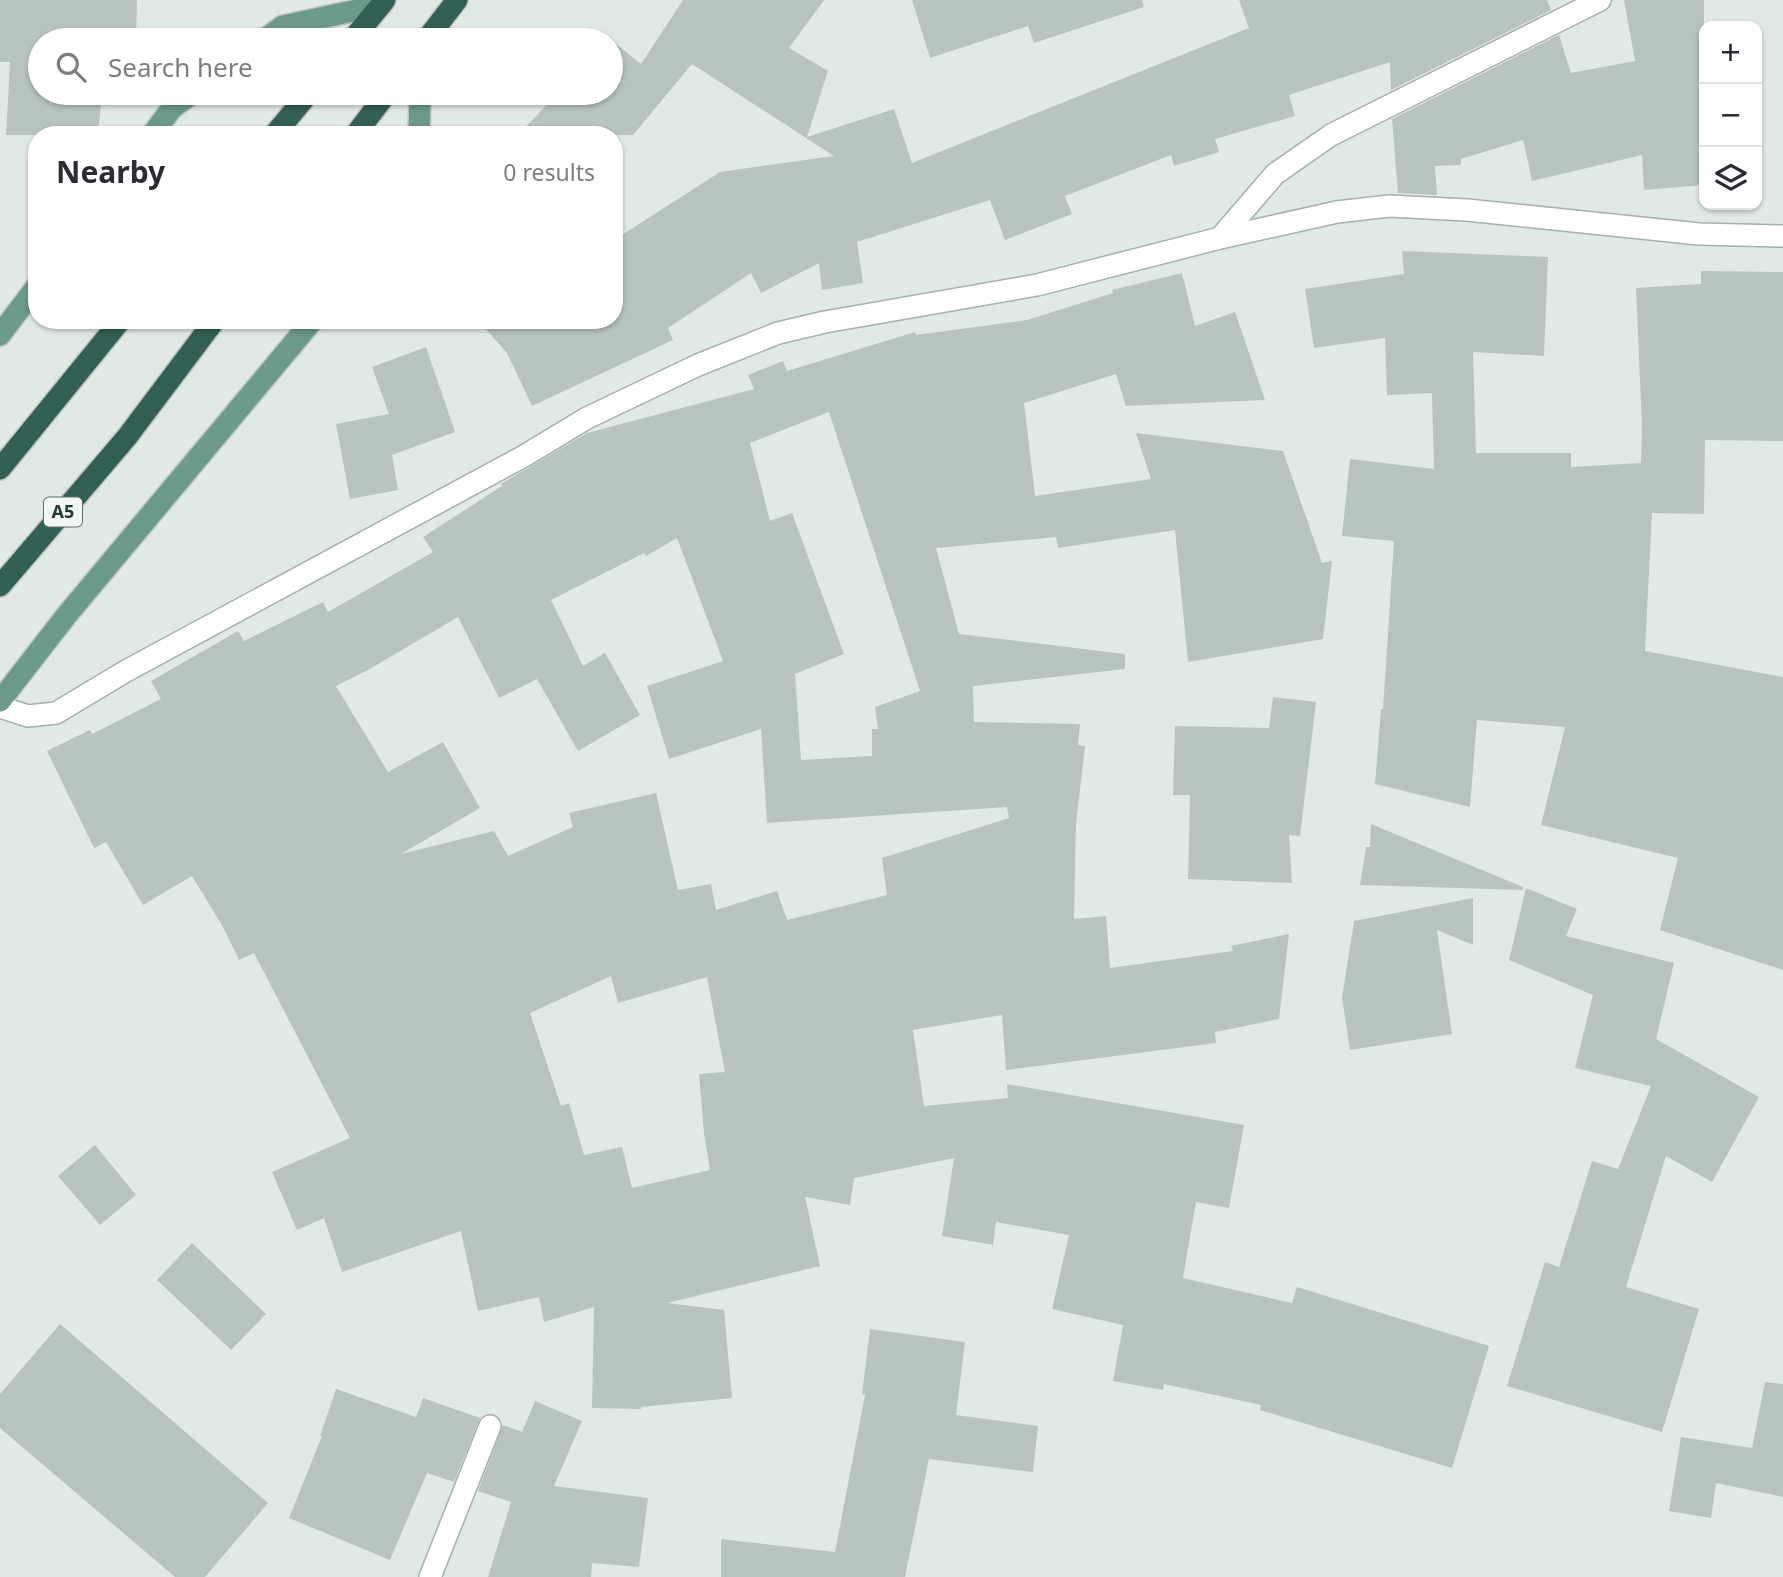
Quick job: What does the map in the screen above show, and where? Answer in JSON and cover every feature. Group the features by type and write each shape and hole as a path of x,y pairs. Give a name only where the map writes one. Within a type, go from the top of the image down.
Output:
{"highway":[{"path":"435,28 457,0"},
{"path":"362,28 383,2"},
{"path":"282,126 299,105"},
{"path":"362,126 378,105"},
{"path":"0,469 114,329"},
{"name":"A5","path":"0,586 127,437 208,329"}],"main road":[{"path":"280,28 383,2"},
{"path":"159,126 176,105"},
{"path":"419,105 419,126"},
{"path":"0,335 28,298"},
{"path":"0,701 66,616 305,329"}],"street":[{"path":"1220,238 1275,174 1331,135 1600,0"},
{"path":"0,707 28,716 56,713 125,671 512,462 587,418 698,365 778,332 1037,285 1220,238 1337,212 1389,206 1467,210 1699,234 1783,236"},
{"path":"430,1577 490,1426"}],"building":[{"path":"0,0 137,0 136,28 28,28 28,105 101,105 99,126 28,126 28,135 6,135 10,62 0,62"},
{"path":"683,0 824,0 789,48 828,71 807,137 894,109 912,163 1249,28 1239,0 1547,0 1551,10 1391,90 1390,62 1289,95 1295,116 1215,139 1219,152 1174,166 1171,155 1065,196 1072,214 1005,240 990,200 857,242 863,283 822,290 819,263 761,293 751,273 668,328 673,340 532,406 507,353 486,329 623,329 623,234 720,172 834,156 692,64 633,135 623,135 623,126 527,126 547,105 623,105 623,49 641,64"},
{"path":"912,0 1142,0 1144,7 1034,43 1028,26 930,58"},
{"path":"1624,0 1704,0 1704,21 1699,21 1699,185 1644,190 1642,155 1532,181 1523,140 1461,159 1461,165 1435,166 1437,195 1398,193 1392,119 1559,35 1571,73 1635,61"},
{"path":"1402,251 1548,257 1544,356 1473,352 1476,453 1571,453 1571,467 1641,463 1636,288 1701,284 1701,271 1783,272 1783,441 1705,440 1704,514 1652,513 1645,651 1783,677 1783,970 1660,930 1678,858 1541,825 1565,727 1477,720 1470,807 1375,784 1383,709 1394,541 1342,536 1350,459 1434,469 1432,393 1387,395 1385,338 1314,348 1305,289 1404,274"},
{"path":"1182,273 1195,326 1235,312 1265,400 1126,406 1116,374 1024,403 1035,496 1151,479 1136,433 1283,451 1322,563 1332,561 1323,639 1188,662 1175,530 1058,548 1056,537 936,548 959,634 1125,654 1125,669 973,686 974,722 1080,724 1078,745 1085,746 1076,824 1074,919 1106,916 1110,968 1233,951 1231,946 1289,934 1279,1019 1215,1032 1216,1043 1006,1070 1002,1015 913,1030 924,1106 1008,1098 1007,1084 1244,1125 1229,1208 1196,1202 1183,1278 1292,1303 1297,1287 1489,1346 1452,1468 1260,1410 1261,1405 1164,1384 1163,1390 1113,1381 1123,1325 1052,1309 1069,1235 996,1222 993,1245 942,1236 954,1158 854,1178 850,1205 805,1197 820,1266 667,1303 724,1310 732,1398 641,1409 592,1408 594,1307 544,1322 539,1297 478,1311 461,1231 342,1272 324,1218 297,1230 272,1172 350,1138 254,953 239,960 223,927 192,876 143,905 106,842 94,848 47,751 90,730 92,734 161,699 151,681 238,631 244,641 323,602 328,612 433,552 423,537 502,486 501,484 587,433 754,389 748,375 783,361 787,371 915,332 916,335 1027,320 1113,293 1112,290","holes":["829,412 920,691 875,707 878,729 872,729 872,756 801,760 795,674 844,654 792,513 770,521 750,443","677,538 723,661 647,686 669,759 761,729 767,823 1007,807 1009,818 882,858 887,895 787,920 777,891 716,910 711,884 678,890 656,793 569,813 573,827 508,856 494,831 401,854 480,808 443,742 388,772 336,686 458,617 499,698 537,679 578,751 640,715 605,653 583,666 551,600 644,553 646,556","611,976 618,1003 707,977 725,1072 699,1074 710,1170 632,1188 622,1147 584,1155 569,1103 561,1106 530,1013"]},
{"path":"426,347 455,432 392,455 398,490 350,499 336,424 389,414 372,367"},
{"path":"1273,697 1316,702 1300,836 1289,835 1292,883 1188,879 1190,795 1173,795 1175,726 1269,728"},
{"path":"1371,824 1523,887 1523,890 1360,885 1366,847 1370,847"},
{"path":"1526,888 1577,909 1566,936 1674,963 1656,1039 1759,1097 1712,1182 1666,1156 1626,1287 1699,1309 1662,1432 1507,1386 1545,1262 1559,1267 1592,1161 1618,1169 1651,1086 1575,1068 1593,995 1509,960"},
{"path":"1473,898 1473,945 1437,930 1452,1034 1350,1050 1342,998 1354,921"},
{"path":"95,1145 136,1195 100,1225 58,1176"},
{"path":"192,1243 266,1314 231,1350 157,1280"},
{"path":"60,1324 268,1503 205,1577 175,1577 0,1428 0,1394"},
{"path":"870,1329 965,1342 956,1415 1038,1426 1033,1472 929,1459 905,1577 721,1577 721,1539 835,1552 865,1395 862,1394"},
{"path":"1765,1382 1783,1384 1783,1497 1716,1483 1711,1518 1669,1511 1681,1437 1752,1448"},
{"path":"336,1389 416,1417 423,1398 480,1418 454,1482 427,1473 390,1560 289,1518 322,1436"},
{"path":"535,1401 582,1421 554,1486 648,1498 639,1567 592,1563 591,1577 488,1577 511,1502 478,1491 503,1425 522,1432"}]}
